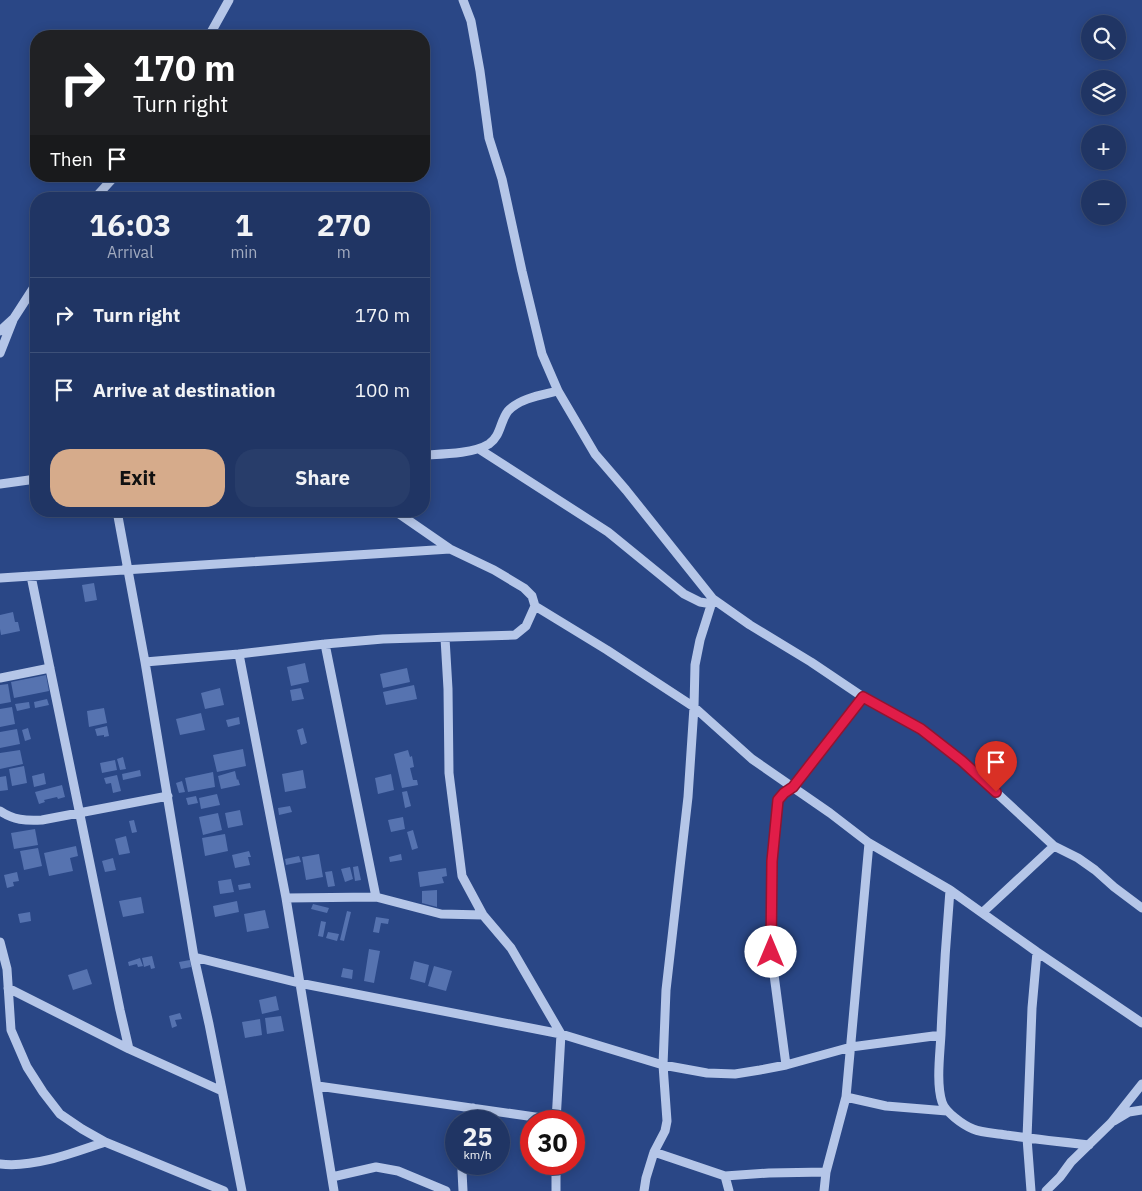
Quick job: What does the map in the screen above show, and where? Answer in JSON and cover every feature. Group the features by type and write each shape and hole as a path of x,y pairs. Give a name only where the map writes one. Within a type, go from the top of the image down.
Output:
{"street":[{"path":"212,30 230,0"},
{"path":"463,0 471,21 489,138 502,179 542,354 558,390 595,454 626,490 713,602 812,662 863,697 921,729 962,761 1054,846 1084,862 1142,908"},
{"path":"100,192 110,182"},
{"path":"0,354 14,318 30,293"},
{"path":"0,331 14,318"},
{"path":"430,455 479,449 496,438 509,410 523,401 558,390"},
{"path":"479,449 608,532 684,594 700,602 713,602"},
{"path":"0,484 30,481"},
{"path":"118,517 145,662 194,957 242,1191"},
{"path":"145,662 383,639 514,635 526,626 535,606 532,596 524,588 494,570 450,549 404,517"},
{"path":"0,578 450,549"},
{"path":"31,576 129,1049"},
{"path":"644,1191 654,1152 665,1131 667,1121 663,1066 666,990 688,797 695,665 700,640 713,602"},
{"path":"535,606 694,707 752,759 830,813 868,843 950,890 982,914 1142,1023"},
{"path":"445,638 449,772 462,876 483,914 511,948 561,1034 557,1110"},
{"path":"325,644 376,897"},
{"path":"239,654 286,898 334,1191"},
{"path":"0,678 50,668"},
{"path":"786,1064 771,952 772,861 778,800 793,787 863,697"},
{"path":"0,811 14,819 26,821 42,820 168,796"},
{"path":"824,1191 826,1172 846,1097 868,843"},
{"path":"982,914 1054,846"},
{"path":"950,890 943,984 939,1081 942,1103 958,1120 972,1129 1089,1145"},
{"path":"286,898 376,897 441,914 483,914"},
{"path":"0,942 7,969 10,1030 27,1067 60,1114 105,1142 224,1191"},
{"path":"1030,1191 1027,1138 1032,1008 1037,952"},
{"path":"194,957 299,983 561,1034 663,1066 707,1073 735,1074 760,1070 851,1046 941,1035"},
{"path":"8,988 129,1049 222,1091"},
{"path":"1046,1191 1071,1162 1111,1123 1142,1084"},
{"path":"318,1086 520,1115"},
{"path":"846,1097 886,1106 947,1110"},
{"path":"1111,1123 1129,1112 1142,1110"},
{"path":"0,1164 12,1165 38,1162 105,1142"},
{"path":"654,1152 725,1176 826,1172"},
{"path":"332,1177 376,1167 398,1172 446,1191"},
{"path":"462,1175 463,1191"},
{"path":"556,1175 556,1191"},
{"path":"725,1176 729,1191"}],"building":[{"path":"94,583 97,600 85,602 82,585"},
{"path":"13,612 15,622 18,622 20,631 1,635 0,615"},
{"path":"305,663 309,682 291,686 287,667"},
{"path":"407,668 410,682 383,688 380,674"},
{"path":"46,675 49,691 14,698 11,682"},
{"path":"8,684 11,702 0,704 0,685"},
{"path":"414,685 417,699 386,705 383,692"},
{"path":"220,688 224,705 205,709 201,693"},
{"path":"301,688 304,699 292,701 290,690"},
{"path":"47,699 49,705 35,708 34,702"},
{"path":"29,702 30,708 17,711 15,704"},
{"path":"12,707 15,724 0,727 0,709"},
{"path":"104,708 107,723 89,727 87,711"},
{"path":"201,713 205,730 180,735 176,719"},
{"path":"239,717 240,724 228,727 226,720"},
{"path":"107,726 109,736 97,736 95,729"},
{"path":"28,728 31,739 25,741 22,730"},
{"path":"303,728 307,743 301,745 297,730"},
{"path":"17,729 20,744 0,748 0,732"},
{"path":"243,749 246,766 217,772 213,755"},
{"path":"20,750 23,764 0,769 0,753"},
{"path":"408,750 410,757 412,756 414,767 410,768 413,780 417,780 418,785 402,788 394,754"},
{"path":"123,757 126,769 120,770 117,759"},
{"path":"115,760 117,770 102,773 100,763"},
{"path":"24,766 27,783 12,786 9,769"},
{"path":"140,770 141,776 123,780 122,774"},
{"path":"303,770 306,788 285,792 282,774"},
{"path":"235,771 240,785 221,789 218,776"},
{"path":"213,772 215,787 188,792 185,778"},
{"path":"44,773 46,784 34,787 32,776"},
{"path":"391,774 394,790 378,794 375,778"},
{"path":"117,775 121,791 113,793 111,783 106,784 104,778"},
{"path":"6,776 8,790 0,791 0,777"},
{"path":"182,781 185,792 179,793 176,783"},
{"path":"62,785 65,797 44,800 45,802 39,804 35,792"},
{"path":"407,791 411,806 405,808 402,792"},
{"path":"217,794 220,805 201,809 199,798"},
{"path":"196,796 198,803 188,805 186,798"},
{"path":"290,806 292,812 279,815 278,808"},
{"path":"240,810 243,825 228,828 225,813"},
{"path":"218,813 222,830 203,835 199,817"},
{"path":"403,817 405,829 391,832 388,820"},
{"path":"134,820 137,832 132,833 129,821"},
{"path":"35,829 38,845 14,849 11,833"},
{"path":"413,830 418,848 412,850 407,832"},
{"path":"225,834 228,851 205,856 202,838"},
{"path":"126,836 130,853 119,855 115,839"},
{"path":"76,846 78,856 70,858 73,871 49,876 44,853"},
{"path":"38,848 42,866 24,870 20,851"},
{"path":"249,851 251,857 248,857 250,865 235,868 232,855"},
{"path":"319,854 323,877 306,880 302,857"},
{"path":"401,854 402,860 390,862 389,857"},
{"path":"299,856 301,862 286,865 285,859"},
{"path":"113,858 116,870 105,872 102,861"},
{"path":"358,866 361,880 355,881 353,867"},
{"path":"350,867 353,879 345,882 341,869"},
{"path":"446,868 447,876 442,877 444,883 420,887 418,872"},
{"path":"332,871 335,886 328,887 325,872"},
{"path":"17,872 19,881 13,882 14,886 7,888 4,875"},
{"path":"231,879 234,892 220,894 218,881"},
{"path":"250,883 251,888 239,890 238,885"},
{"path":"437,890 437,907 422,903 422,891"},
{"path":"141,897 144,913 123,917 119,901"},
{"path":"237,901 239,912 215,917 213,906"},
{"path":"313,904 329,908 327,913 311,909"},
{"path":"265,910 269,928 247,932 244,914"},
{"path":"347,911 351,912 344,941 340,940"},
{"path":"30,912 31,921 20,923 18,914"},
{"path":"376,917 389,919 388,924 381,923 379,933 373,932"},
{"path":"321,921 326,922 323,937 318,936"},
{"path":"328,932 339,934 337,941 326,938"},
{"path":"369,949 380,951 374,983 364,981"},
{"path":"152,956 155,968 151,969 150,965 144,967 142,958"},
{"path":"140,958 143,966 138,967 137,964 129,966 128,962"},
{"path":"190,960 191,967 181,969 179,962"},
{"path":"414,961 429,965 425,983 410,979"},
{"path":"434,966 452,971 446,991 428,986"},
{"path":"343,968 353,970 352,979 341,977"},
{"path":"87,969 92,984 73,990 68,975"},
{"path":"276,996 279,1010 262,1014 259,1000"},
{"path":"180,1013 182,1019 175,1020 177,1026 172,1028 169,1016"},
{"path":"281,1016 284,1031 267,1034 265,1018"},
{"path":"260,1019 262,1035 245,1038 242,1022"}],"route":[{"path":"771,952 772,861 778,800 780,796 793,787 863,697 921,729 962,761 996,792"}]}
